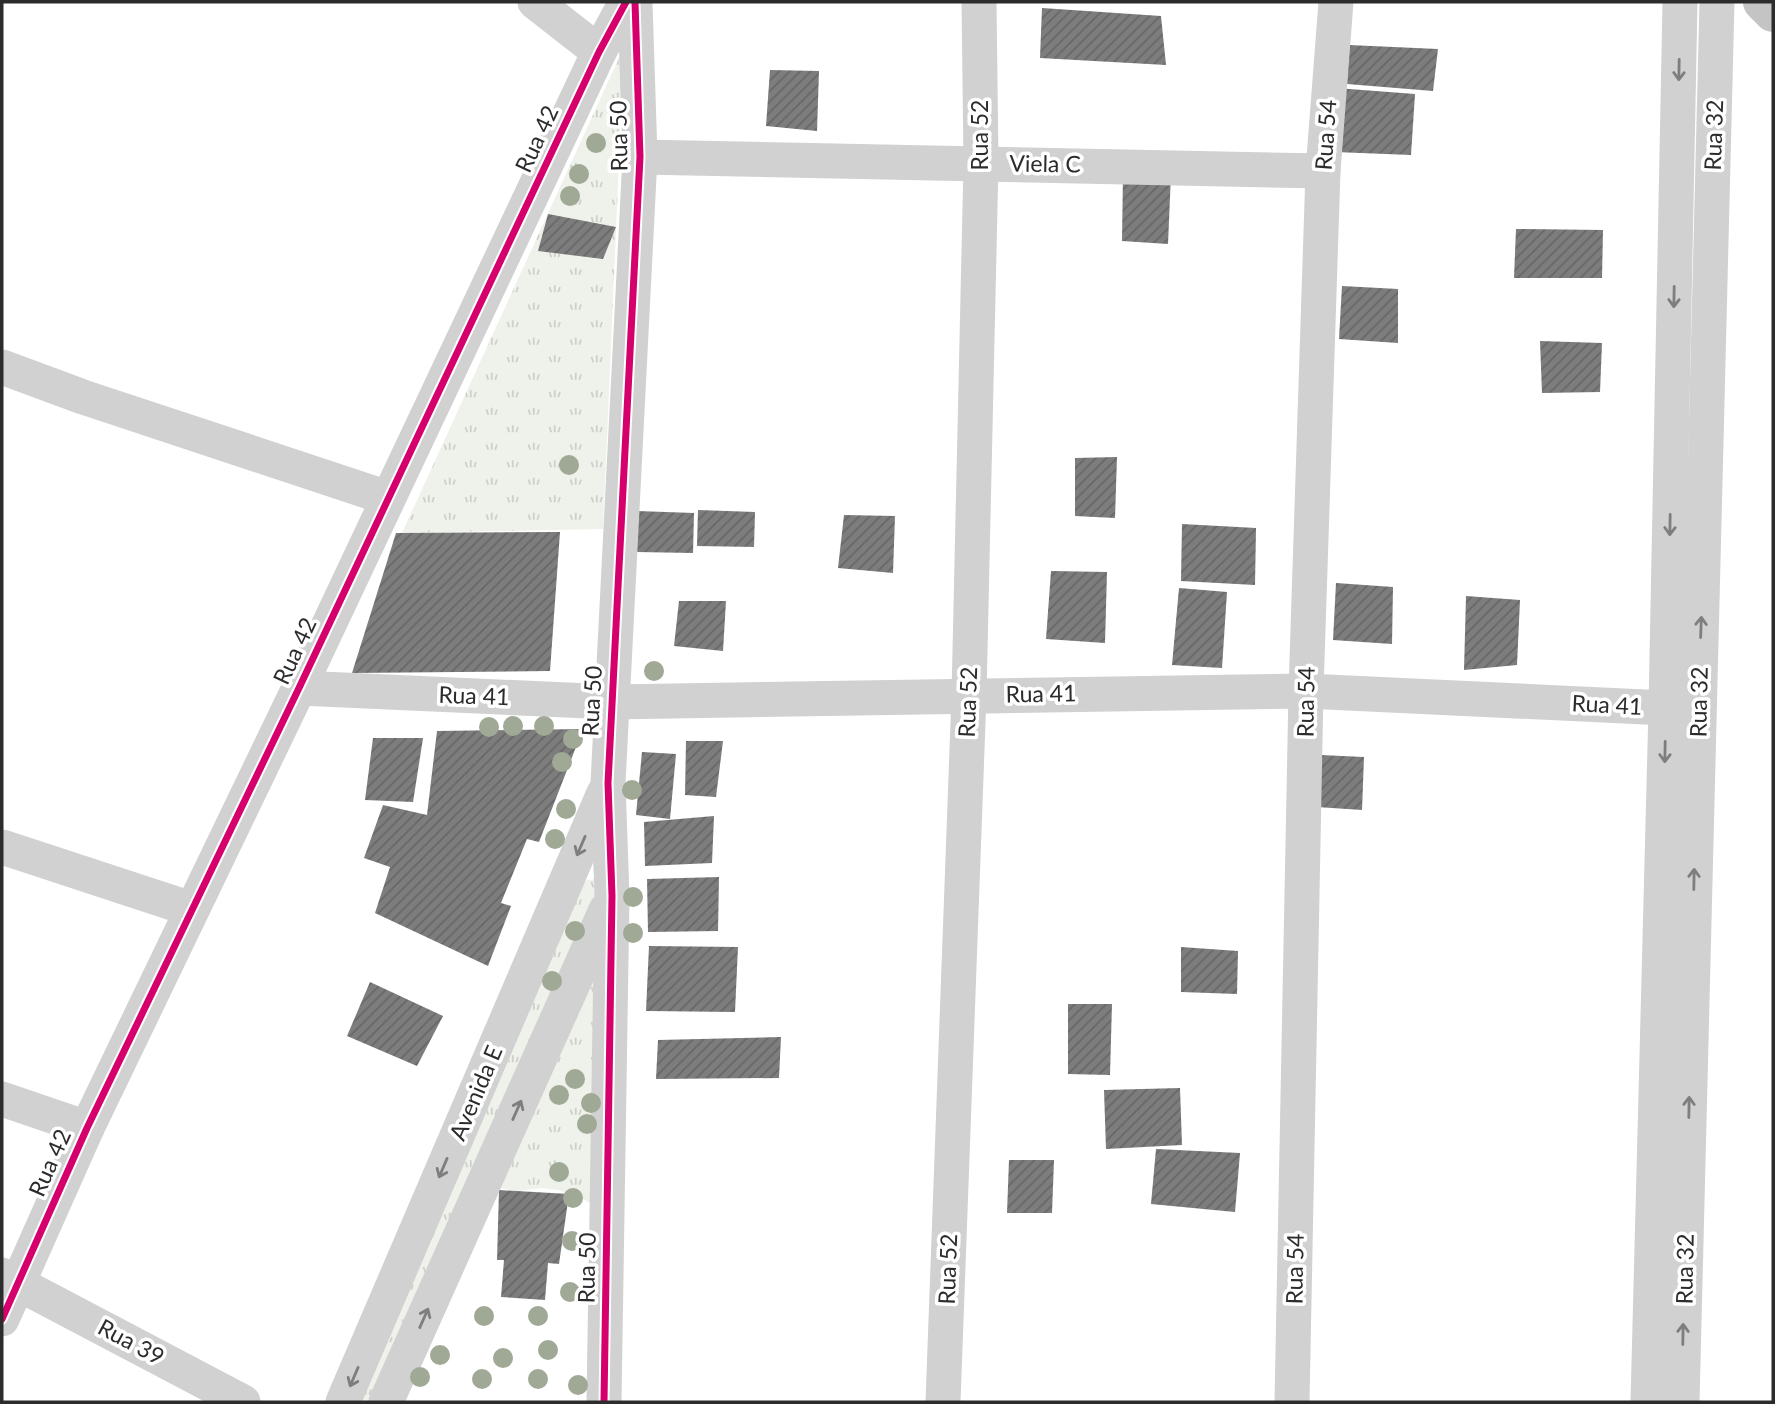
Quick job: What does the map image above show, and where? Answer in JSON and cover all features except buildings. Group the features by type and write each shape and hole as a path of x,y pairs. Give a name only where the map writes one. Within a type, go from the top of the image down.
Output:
{"main road":[{"path":"1762,2 1773,13"}],"street":[{"path":"535,2 599,52"},
{"name":"Rua 42","path":"2,1319 10,1279 87,1128 299,688 599,52 626,2"},
{"name":"Rua 50","path":"604,1402 612,896 608,783 640,157 635,2"},
{"name":"Rua 52","path":"943,1402 969,695 981,163 979,2"},
{"name":"Rua 54","path":"1292,1402 1306,691 1323,171 1336,2"},
{"name":"Rua 32","path":"1680,2 1682,1402"},
{"name":"Rua 32","path":"1648,1402 1717,2"},
{"name":"Viela C","path":"640,157 1323,171"},
{"path":"2,367 388,498"},
{"name":"Rua 41","path":"299,688 611,702 1306,691 1682,708"},
{"name":"Avenida E","path":"343,1402 608,783"},
{"path":"2,847 191,909"},
{"name":"Avenida E","path":"386,1402 612,896"},
{"path":"2,1099 87,1128"},
{"name":"Rua 39","path":"10,1279 243,1402"}],"green space":[{"path":"624,47 603,529 402,533"},
{"path":"594,879 603,884 377,1402 357,1402 505,1069 584,881"},
{"path":"604,951 605,1211 579,1197 558,1190 541,1188 517,1191 493,1187"}],"cycle path":[{"path":"2,1319 87,1128 299,688 599,52 626,2"},
{"path":"604,1402 612,896 608,783 640,157 635,2"}]}
